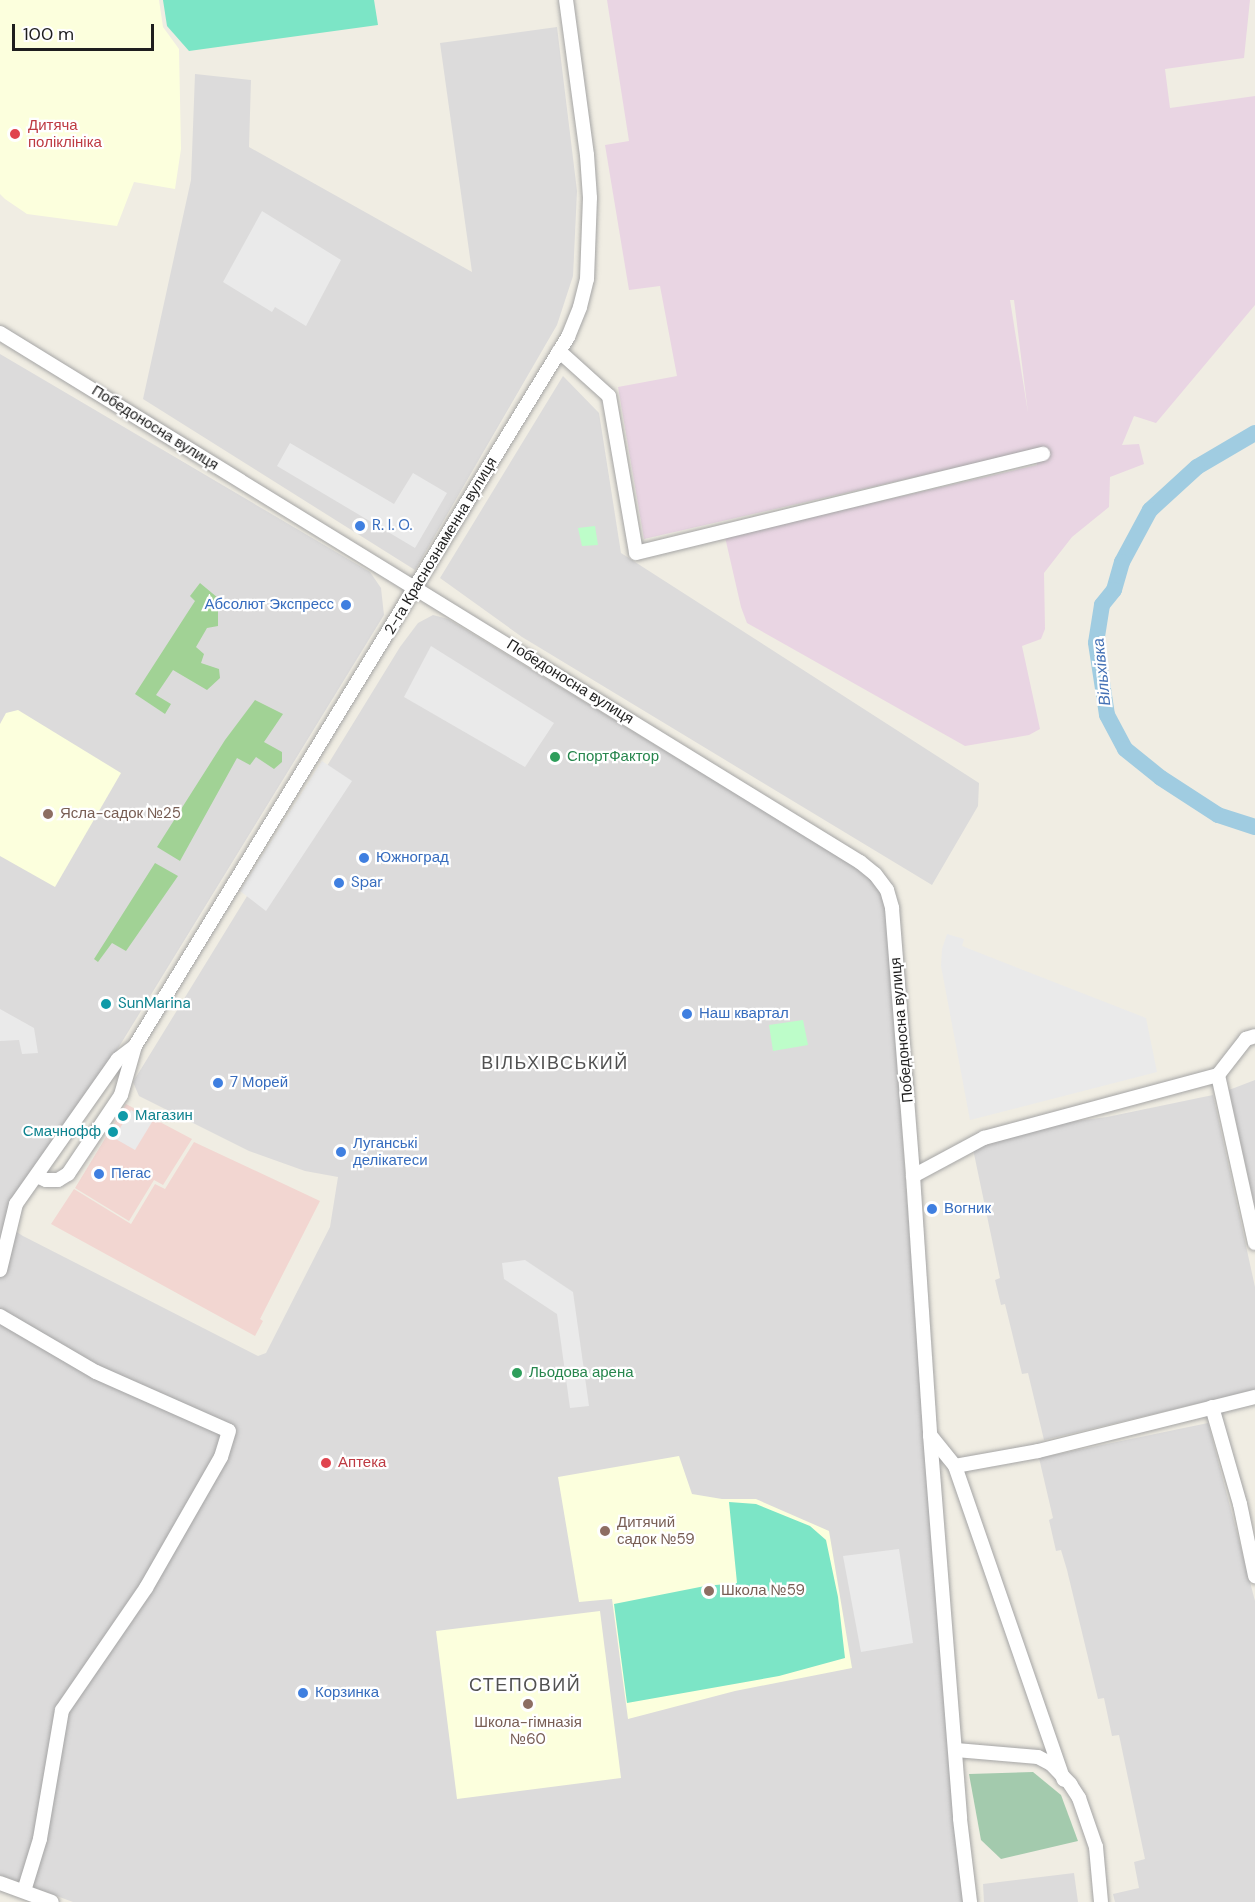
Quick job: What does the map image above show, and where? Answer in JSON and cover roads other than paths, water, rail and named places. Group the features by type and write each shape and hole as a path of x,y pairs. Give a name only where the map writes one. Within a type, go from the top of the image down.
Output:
{"street":[{"name":"2-га Краснознаменна вулиця","path":"135,1046 118,1059 37,1176 46,1180 58,1180 68,1174 121,1095 135,1046 417,587 559,351 580,307 587,279 590,218 587,155 566,0"},
{"name":"Победоносна вулиця","path":"0,333 417,587 850,856 875,874 886,890 892,908 930,1435 970,1902"},
{"path":"559,351 609,396 636,553 1043,454"},
{"path":"913,1176 984,1138 1218,1075 1246,1039 1255,1036"},
{"path":"1218,1075 1255,1243"},
{"path":"0,1270 16,1204 37,1176"},
{"path":"0,1316 96,1372 229,1431 221,1457 146,1588 62,1710 40,1839 24,1891"},
{"path":"955,1466 1038,1451 1255,1397"},
{"path":"1212,1407 1240,1504 1255,1576"},
{"path":"930,1435 955,1466 1064,1780"},
{"path":"956,1750 1038,1757 1051,1764 1078,1798 1096,1847 1101,1902"},
{"path":"0,1883 52,1902"}],"waterway":[{"name":"Вільхівка","path":"1255,433 1197,467 1150,510 1122,562 1114,590 1102,605 1096,643 1107,715 1125,749 1161,778 1218,815 1255,827"}],"place":[{"name":"Дитяча поліклініка","path":"15,134"},
{"name":"R. I. O.","path":"360,526"},
{"name":"Абсолют Экспресс","path":"346,605"},
{"name":"СпортФактор","path":"555,757"},
{"name":"Ясла-садок №25","path":"48,814"},
{"name":"Южноград","path":"364,858"},
{"name":"Spar","path":"339,883"},
{"name":"SunMarina","path":"106,1004"},
{"name":"Наш квартал","path":"687,1014"},
{"name":"7 Морей","path":"218,1083"},
{"name":"Магазин","path":"123,1116"},
{"name":"Смачнофф","path":"113,1132"},
{"name":"Луганські делікатеси","path":"341,1152"},
{"name":"Пегас","path":"99,1174"},
{"name":"Вогник","path":"932,1209"},
{"name":"Льодова арена","path":"517,1373"},
{"name":"Аптека","path":"326,1463"},
{"name":"Дитячий садок №59","path":"605,1531"},
{"name":"Школа №59","path":"709,1591"},
{"name":"Корзинка","path":"303,1693"},
{"name":"Школа-гімназія №60","path":"528,1704"}],"district":[{"name":"ВІЛЬХІВСЬКИЙ","path":"555,1063"},
{"name":"СТЕПОВИЙ","path":"525,1685"}]}
